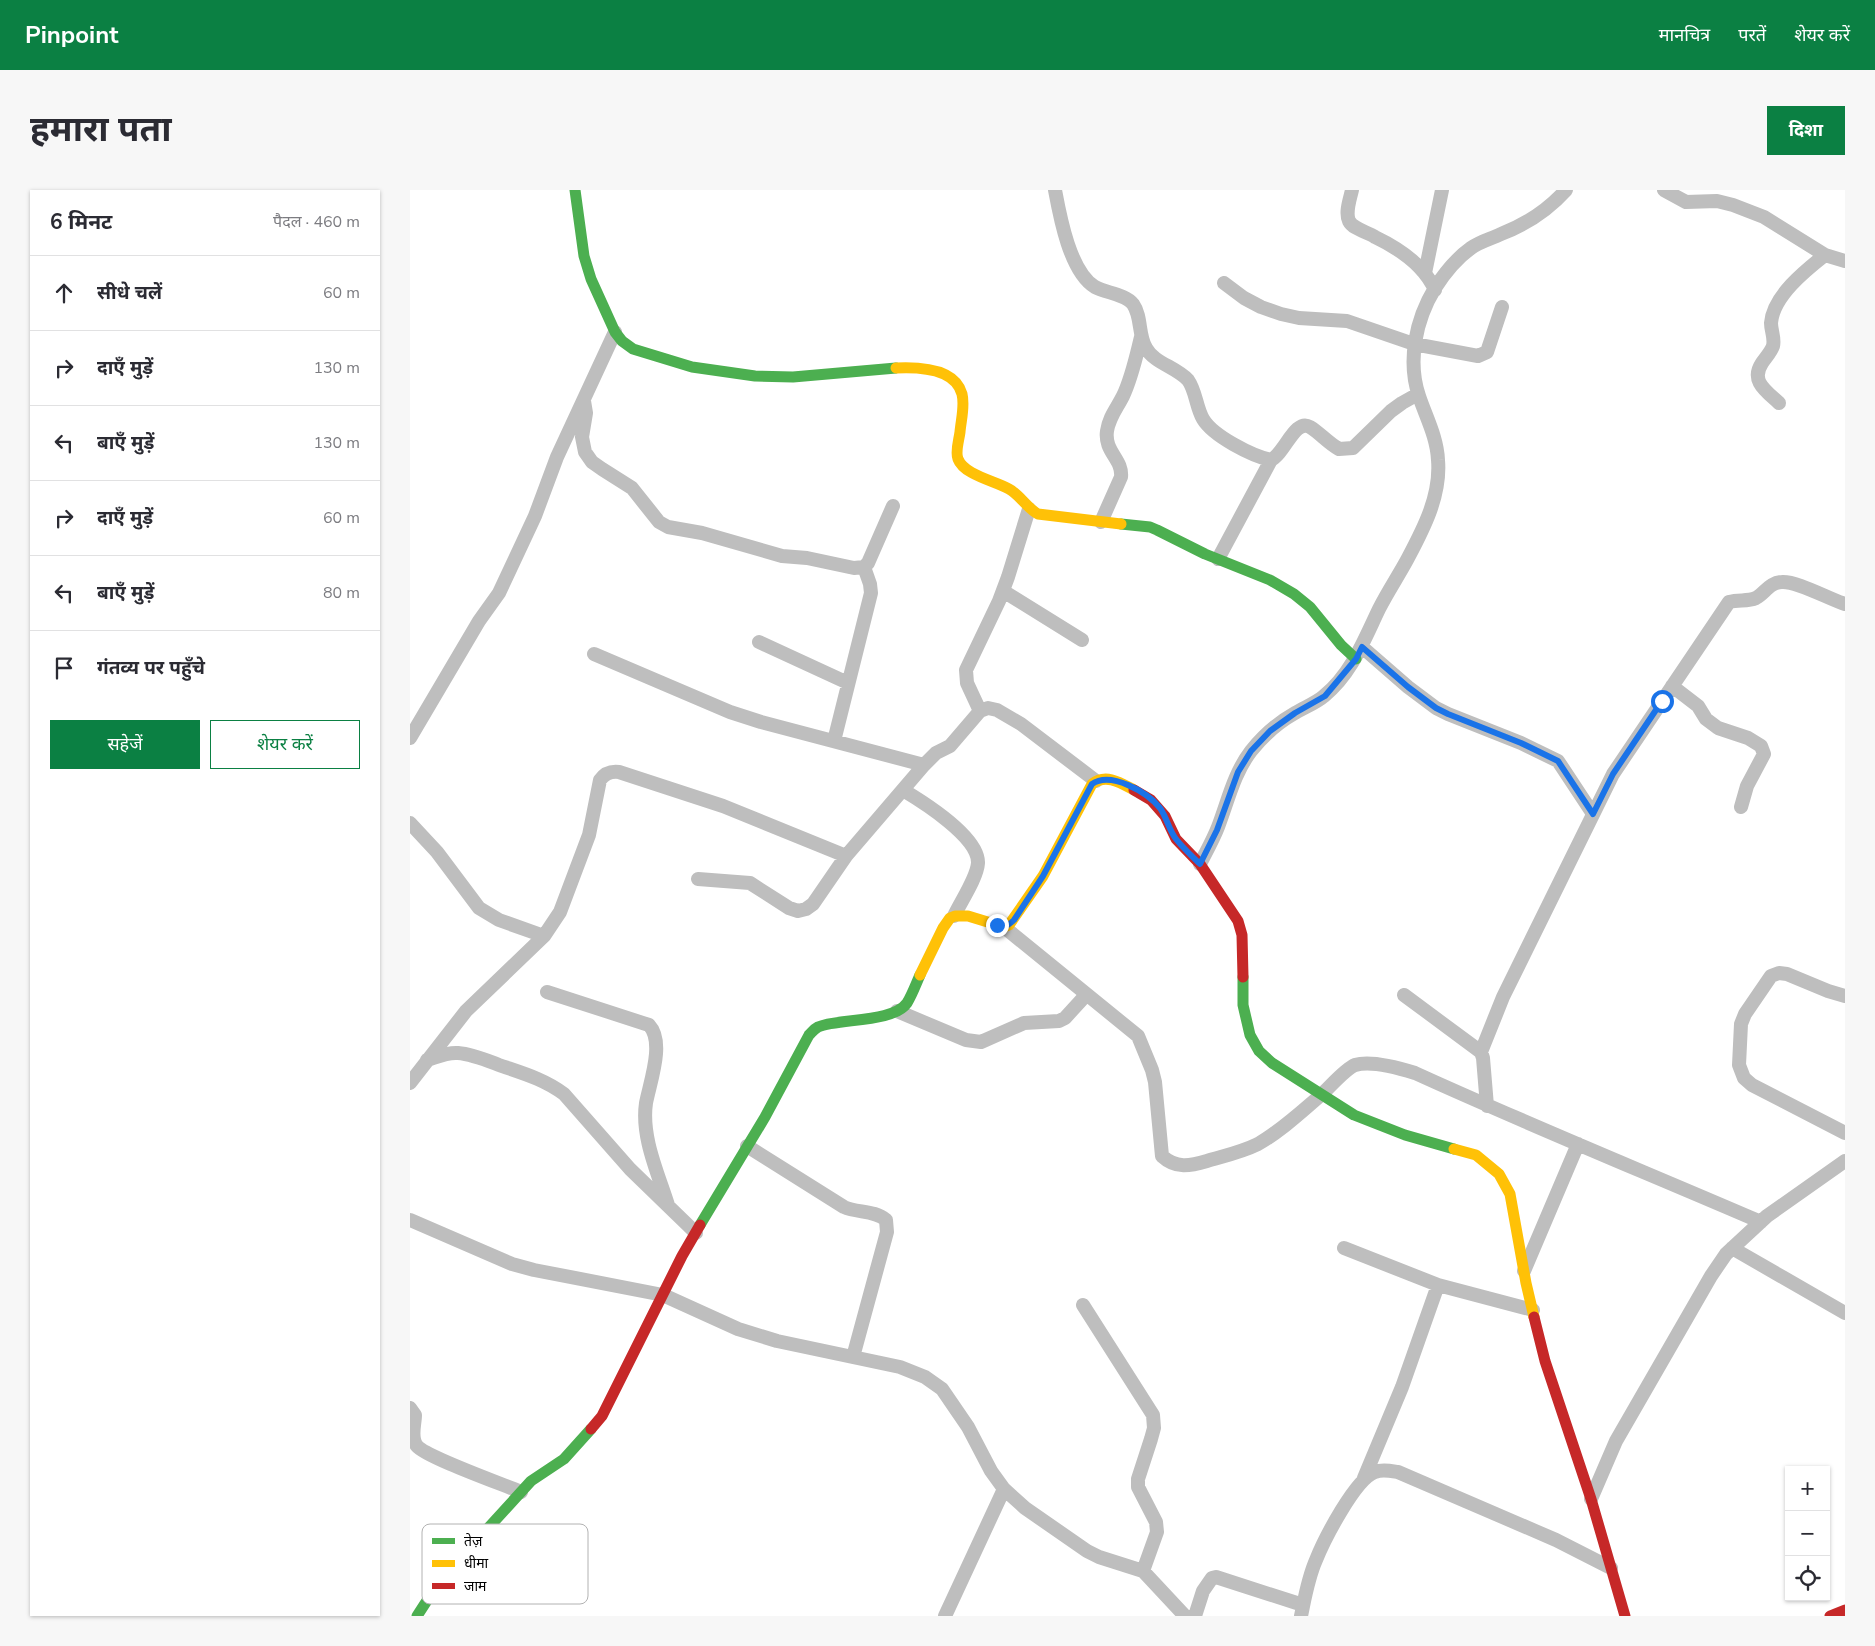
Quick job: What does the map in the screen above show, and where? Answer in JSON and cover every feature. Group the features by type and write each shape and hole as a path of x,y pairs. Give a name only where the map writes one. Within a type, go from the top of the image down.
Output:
{"street":[{"path":"575,190 584,256 591,279 615,332 633,348 692,366 755,376 793,377 914,367 935,370 954,381 962,393 963,406 957,457 962,466 974,474 1011,490 1029,509 1038,514 1061,518 1132,524 1160,530 1207,555 1282,586 1318,614 1339,644 1359,653 1436,708 1558,761 1593,814"},
{"path":"1055,190 1069,250 1092,285 1132,303 1136,311 1141,337 1149,354 1179,372 1189,382 1203,419 1211,428 1244,451 1271,460"},
{"path":"1352,190 1348,211 1349,220 1354,226 1391,245 1425,273 1434,290"},
{"path":"1425,273 1442,190"},
{"path":"1200,864 1217,830 1238,772 1251,751 1270,731 1295,713 1325,696 1359,653 1428,516 1437,491 1438,460 1435,440 1418,394 1414,344 1418,326 1434,290 1449,270 1470,249 1529,221 1548,209 1566,190"},
{"path":"1664,190 1686,202 1717,201 1756,214 1825,255 1844,264"},
{"path":"1779,403 1762,388 1758,380 1758,372 1772,347 1774,338 1771,322 1776,307 1788,290 1802,273 1825,255"},
{"path":"1224,283 1244,298 1261,307 1281,314 1299,318 1347,322 1414,344 1478,356 1486,352 1502,308"},
{"path":"410,738 479,621 499,593 535,516 557,457 583,398 615,332"},
{"path":"1101,522 1121,477 1122,470 1110,452 1107,442 1107,430 1111,416 1123,397 1132,374 1141,337"},
{"path":"1218,559 1271,460 1278,456 1298,427 1304,425 1310,428 1339,449 1353,448 1390,411 1418,394"},
{"path":"583,398 586,413 582,437 585,452 597,466 632,488 659,522 668,527 702,533 782,556 806,558 854,568 864,567 868,562 893,506"},
{"path":"980,711 967,683 966,670 1003,591 1029,509"},
{"path":"834,741 871,593 864,567"},
{"path":"1481,1052 1503,997 1613,774 1729,602 1737,600 1747,601 1758,597 1769,585 1782,582 1794,584 1845,604"},
{"path":"1003,591 1082,640"},
{"path":"759,642 848,683"},
{"path":"594,654 730,712 924,766"},
{"path":"1672,686 1698,706 1706,718 1718,728 1755,741 1761,746 1764,754 1747,786 1741,807"},
{"path":"698,879 750,883 789,908 798,911 806,909 813,904 846,856 924,766 936,753 950,746 980,711 988,708 997,710 1022,724 1096,781"},
{"path":"410,1083 466,1010 544,936 560,912 589,834 600,780 604,775 612,771 722,806 846,856"},
{"path":"1004,927 1014,920 1043,876 1092,784 1096,781 1113,779 1151,800 1165,816 1176,839 1200,864 1238,922 1242,935 1243,1005 1250,1035 1259,1051 1272,1063 1354,1114 1405,1135 1476,1155 1500,1174 1510,1194 1524,1271 1545,1361 1591,1499 1624,1616"},
{"path":"492,1524 531,1480 564,1459 602,1416 696,1233 765,1117 809,1035 816,1028 897,1011 906,1005 944,928 950,918 954,916 976,872 977,856 971,844 942,815 903,790"},
{"path":"410,823 437,852 479,908 499,920 544,936"},
{"path":"954,916 970,916 1004,927 1138,1036 1155,1082 1160,1147 1162,1156 1168,1162 1182,1166 1194,1165 1256,1145 1270,1137 1322,1094 1352,1066 1366,1064 1397,1067 1760,1222"},
{"path":"1845,996 1787,974 1779,973 1771,976 1745,1014 1741,1024 1739,1066 1744,1078 1752,1085 1845,1132"},
{"path":"547,992 649,1025 654,1030 656,1047 645,1122 650,1147 668,1206"},
{"path":"897,1011 966,1040 981,1042 1024,1023 1059,1021 1065,1018 1086,995"},
{"path":"1404,995 1481,1052 1487,1106"},
{"path":"427,1060 444,1054 456,1053 473,1056 533,1076 552,1085 564,1094 630,1169 696,1233"},
{"path":"1524,1271 1578,1144"},
{"path":"747,1146 844,1208 880,1215 886,1220 887,1232 853,1357"},
{"path":"1591,1499 1616,1441 1711,1276 1732,1248 1760,1222 1845,1161"},
{"path":"410,1220 512,1264 663,1295 738,1329 777,1341 900,1368 925,1377 942,1388 968,1427 1004,1489 1025,1508 1087,1551 1099,1557 1143,1571 1185,1616"},
{"path":"1344,1248 1438,1286 1533,1310"},
{"path":"1732,1248 1845,1313"},
{"path":"1364,1478 1402,1387 1438,1286"},
{"path":"1083,1305 1153,1414 1152,1434 1138,1480 1138,1487 1156,1522 1157,1532 1155,1543 1143,1571"},
{"path":"410,1408 415,1415 413,1438 417,1446 448,1462 521,1492"},
{"path":"1195,1616 1203,1591 1212,1578 1216,1577 1302,1610 1316,1559 1356,1487 1364,1478 1376,1471 1398,1472 1547,1536 1611,1568"},
{"path":"945,1616 1004,1489"},
{"path":"417,1616 425,1604"},
{"path":"1830,1616 1845,1610"}],"traffic: fast":[{"path":"575,190 584,256 591,279 615,332 622,341 633,349 692,367 755,376 793,377 896,368"},
{"path":"1121,524 1150,527 1205,554 1270,580 1294,594 1310,607 1341,645 1356,659"},
{"path":"700,1225 765,1117 809,1035 817,1028 827,1024 878,1017 900,1009 909,1000 920,975"},
{"path":"1243,977 1243,1005 1250,1035 1259,1051 1272,1063 1354,1115 1405,1135 1454,1149"},
{"path":"492,1524 531,1481 564,1459 591,1429"},
{"path":"417,1616 425,1604"}],"traffic: slow":[{"path":"896,368 934,371 944,374 958,385 963,403 957,449 957,456 961,465 980,477 1009,489 1038,514 1121,524"},
{"path":"920,975 943,928 950,918 968,916 1004,927 1009,925 1043,876 1092,784 1108,779 1119,782 1134,790"},
{"path":"1454,1149 1476,1155 1499,1174 1510,1194 1534,1317"}],"traffic: jam":[{"path":"1134,790 1151,800 1165,816 1176,839 1200,864 1238,921 1242,935 1243,977"},
{"path":"591,1429 602,1416 682,1256 700,1225"},
{"path":"1534,1317 1545,1361 1591,1499 1625,1616"},
{"path":"1830,1616 1845,1610"}],"route":[{"path":"997,925 1004,927 1014,920 1043,876 1092,784 1096,781 1113,779 1151,800 1165,816 1176,839 1200,864 1217,830 1238,772 1251,751 1270,731 1295,713 1325,696 1356,659 1362,647 1408,687 1436,708 1521,743 1558,761 1593,814 1613,774 1662,701"}]}
